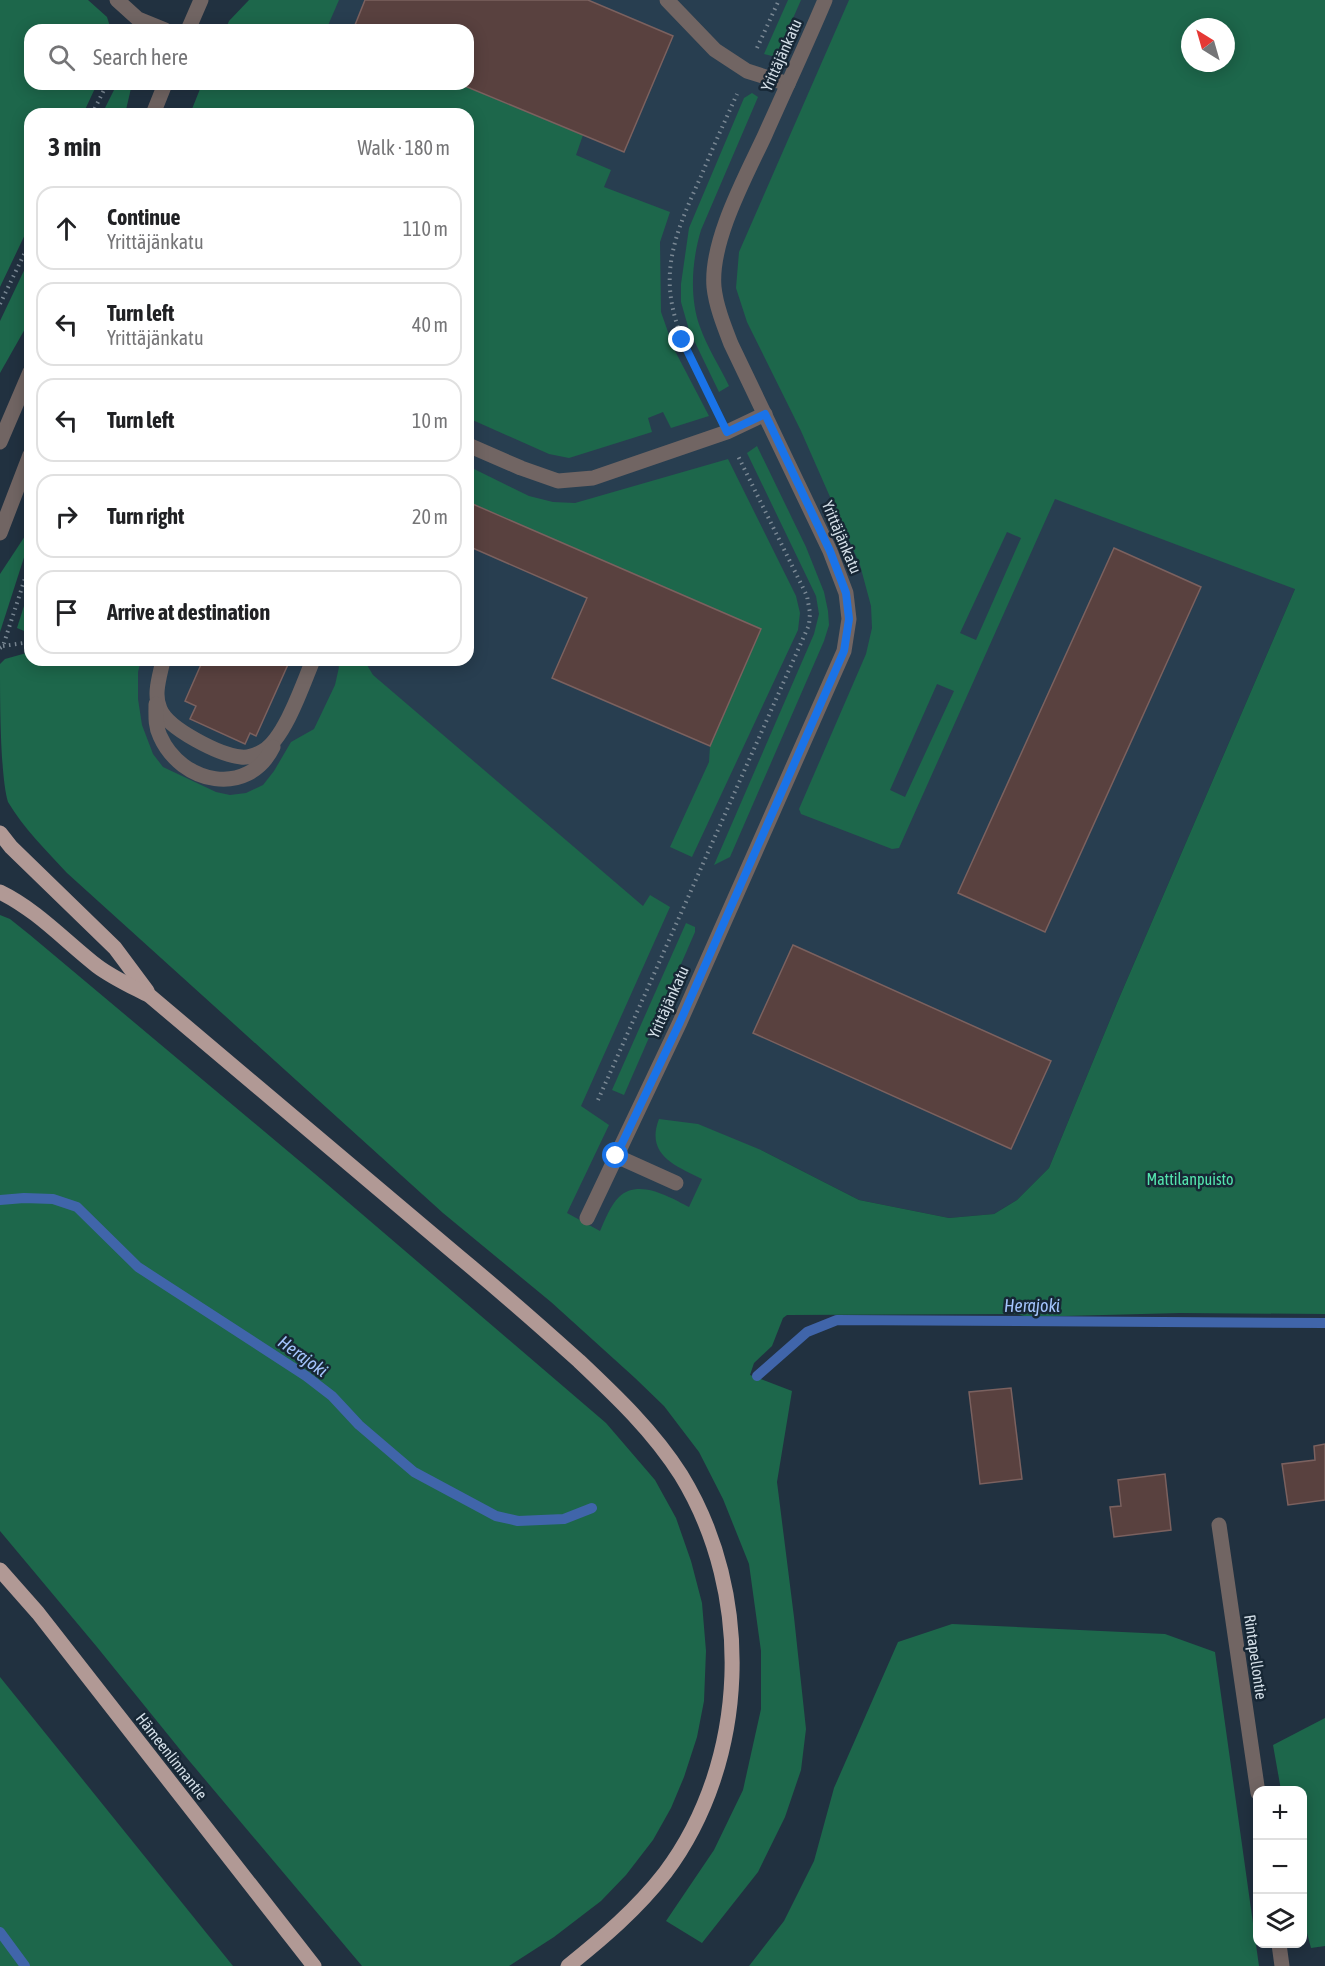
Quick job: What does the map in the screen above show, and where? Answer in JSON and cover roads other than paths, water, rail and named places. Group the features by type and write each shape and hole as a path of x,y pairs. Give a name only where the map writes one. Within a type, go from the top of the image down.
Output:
{"main road":[{"path":"0,833 116,948 150,996"},
{"path":"0,892 24,906 99,967 150,996 529,1315 596,1377 652,1434 680,1473 696,1502 720,1566 730,1623 733,1666 726,1728 717,1764 698,1816 681,1849 665,1873 636,1908 568,1966"},
{"name":"Hämeenlinnantie","path":"0,1570 38,1613 314,1966"}],"street":[{"path":"117,0 138,19 150,24"},
{"path":"191,24 201,0"},
{"path":"668,0 715,50 747,71 788,84"},
{"name":"Yrittäjänkatu","path":"587,1218 680,1022 844,651 849,619 846,593 830,551 731,344 721,318 714,286 716,260 724,230 739,191 825,0"},
{"path":"155,108 163,90"},
{"path":"0,441 24,386"},
{"path":"474,448 558,481 592,478 727,432 765,414"},
{"path":"0,533 24,471"},
{"path":"162,666 156,698 156,724 160,737 167,748 189,769 219,781 235,779 253,772 268,758 310,666"},
{"path":"156,698 168,721 186,735 221,751 241,757 253,756 265,750 280,733"},
{"path":"616,1156 676,1183"},
{"name":"Rintapellontie","path":"1220,1525 1256,1786"},
{"path":"1280,1948 1282,1966"}],"waterway":[{"name":"Herajoki","path":"0,1200 53,1199 77,1207 138,1267 306,1376 332,1396 359,1425 414,1472 496,1516 518,1521 564,1519 592,1508"},
{"name":"Herajoki","path":"757,1376 807,1332 837,1320 1325,1323"},
{"path":"0,1932 25,1966"}],"park label":[{"name":"Mattilanpuisto","path":"1190,1179"}]}
